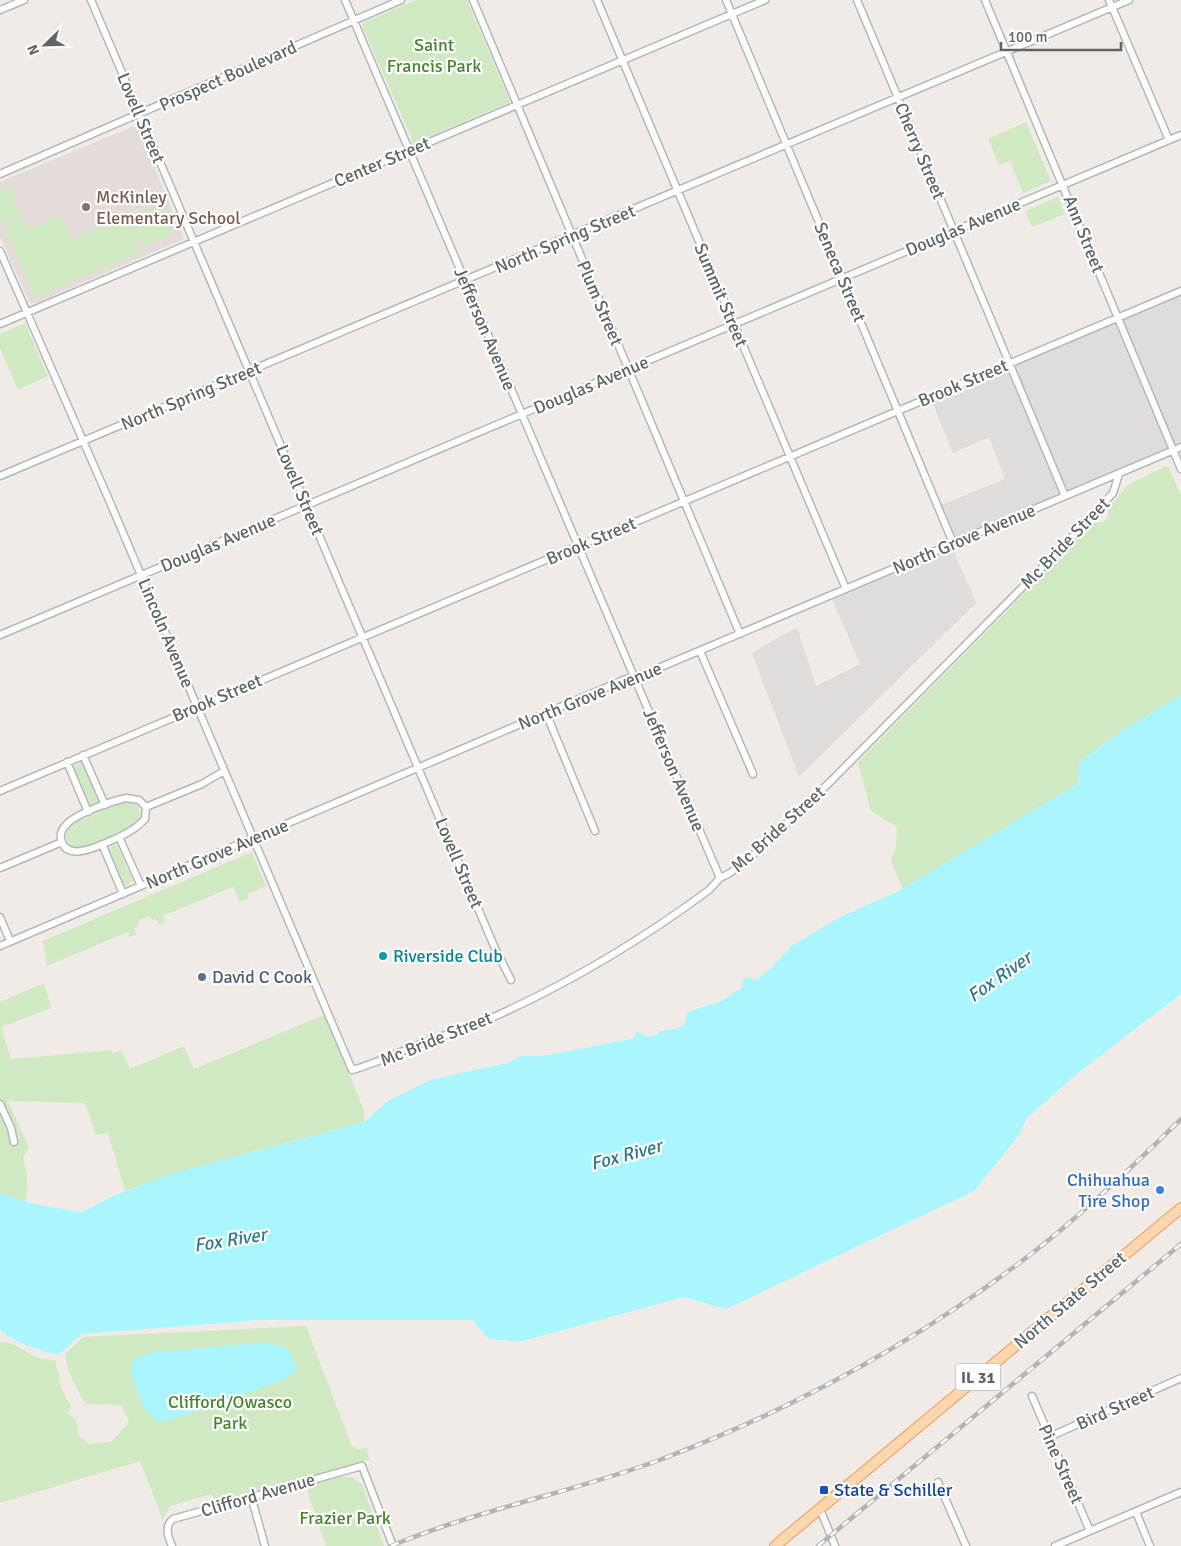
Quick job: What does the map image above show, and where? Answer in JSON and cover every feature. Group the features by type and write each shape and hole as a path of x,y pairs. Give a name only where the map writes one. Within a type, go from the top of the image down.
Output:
{"main road":[{"name":"North State Street","path":"775,1546 1181,1208"}],"street":[{"path":"0,10 24,0"},
{"name":"Lovell Street","path":"91,0 494,946 511,980"},
{"name":"Jefferson Avenue","path":"345,0 720,878"},
{"name":"Prospect Boulevard","path":"0,174 140,115 401,0"},
{"name":"Plum Street","path":"473,0 740,634"},
{"name":"Summit Street","path":"598,0 846,589"},
{"name":"Seneca Street","path":"726,0 954,544"},
{"name":"Center Street","path":"0,324 765,0"},
{"name":"Cherry Street","path":"857,0 1065,496"},
{"name":"Ann Street","path":"985,0 1181,469"},
{"name":"North Spring Street","path":"0,476 898,98 1006,52 1111,3 1129,0"},
{"path":"1111,3 1168,140"},
{"name":"Douglas Avenue","path":"0,635 1181,135"},
{"name":"Lincoln Avenue","path":"0,251 84,441 352,1070"},
{"name":"Brook Street","path":"0,791 1181,291"},
{"name":"North Grove Avenue","path":"0,946 1181,447"},
{"name":"Mc Bride Street","path":"352,1070 376,1064 424,1043 485,1020 566,982 593,968 709,890 720,878 730,873 759,850 832,781 1084,526 1113,493 1119,474"},
{"path":"700,651 753,774"},
{"path":"546,714 595,831"},
{"path":"83,755 105,805"},
{"path":"67,762 88,812"},
{"path":"146,807 209,781 224,771"},
{"path":"131,798 139,800 146,807 145,819 137,827 119,837 74,852 62,842 61,833 65,825 72,819 88,812 131,798"},
{"path":"119,837 141,886"},
{"path":"0,868 62,842"},
{"path":"102,844 123,894"},
{"path":"0,917 10,941"},
{"path":"0,1104 11,1128 14,1142"},
{"name":"Bird Street","path":"1049,1437 1181,1378"},
{"name":"Pine Street","path":"1032,1396 1090,1531"},
{"name":"Clifford Avenue","path":"172,1546 168,1535 169,1522 173,1519 362,1466 393,1546"},
{"path":"938,1482 966,1546"},
{"path":"1055,1546 1181,1492"},
{"path":"251,1496 265,1546"},
{"path":"820,1509 836,1546"},
{"path":"1136,1512 1150,1546"}],"shaded area":[{"name":"McKinley Elementary School","path":"134,126 138,128 184,239 36,303 30,303 0,237 0,182"},
{"path":"1181,291 1181,447 951,545 976,603 799,777 752,653 797,627 816,686 860,664 831,596 949,545 934,508 1005,479 989,437 953,453 930,397"}],"green space":[{"name":"Saint Francis Park","path":"416,0 467,0 510,102 412,144 411,136 362,26 364,22"},
{"path":"1026,122 1051,181 1023,193 1010,161 999,165 988,139"},
{"path":"9,186 28,229 61,215 72,239 129,215 136,231 133,238 139,253 35,298 0,216 0,190"},
{"path":"1058,197 1065,214 1032,227 1025,211"},
{"path":"155,207 163,211 172,231 170,236 142,247 134,237 140,223 143,222 145,212"},
{"path":"25,323 48,376 18,390 0,348 0,334"},
{"path":"1166,466 1169,468 1181,496 1181,695 1125,729 1080,761 1077,784 903,889 891,861 896,848 897,827 871,811 858,762 1095,522 1103,522 1108,517 1108,508 1129,484"},
{"path":"82,762 99,801 95,806 87,802 72,767"},
{"path":"119,803 133,803 137,805 141,815 121,832 100,842 81,847 75,847 70,844 66,835 70,826"},
{"path":"116,844 133,881 126,886 122,884 108,849"},
{"path":"252,852 266,886 248,894 248,899 240,902 233,887 163,916 165,922 159,925 156,919 152,920 148,916 138,921 137,927 134,928 136,934 130,937 128,932 47,966 43,941"},
{"path":"44,983 51,1008 1,1027 11,1059 111,1050 113,1054 121,1050 130,1069 184,1046 194,1069 324,1015 364,1110 364,1122 178,1172 125,1191 108,1133 96,1135 85,1103 8,1101 29,1148 23,1158 27,1174 27,1190 25,1201 0,1193 0,1002"},
{"name":"Clifford/Owasco Park","path":"306,1326 351,1444 357,1450 366,1447 370,1460 216,1501 211,1494 170,1506 163,1520 140,1461 0,1503 0,1343 9,1343 36,1357 56,1361 62,1390 72,1406 67,1414 76,1419 79,1436 89,1444 111,1442 129,1422 121,1405 86,1404 75,1386 65,1354 83,1337"},
{"name":"Frazier Park","path":"342,1474 343,1477 352,1477 362,1484 384,1546 326,1546 305,1484"}],"water":[{"name":"Fox River","path":"1181,695 1181,994 1073,1077 1026,1119 1019,1135 974,1191 726,1309 684,1297 519,1342 487,1338 473,1320 259,1320 82,1334 58,1355 17,1341 0,1329 0,1193 38,1205 82,1212 113,1196 177,1172 364,1122 388,1101 433,1079 507,1063 520,1056 542,1056 632,1039 638,1032 649,1037 658,1034 660,1031 676,1029 685,1024 687,1012 719,1002 743,987 742,980 749,977 755,980 766,973 793,945 840,917 895,893 1077,784 1080,761 1125,729"},
{"path":"262,1343 287,1347 297,1366 294,1373 286,1379 174,1419 158,1421 153,1418 143,1405 136,1387 131,1364 140,1356 152,1352"}],"railway":[{"path":"391,1546 456,1522 590,1483 657,1461 708,1441 806,1396 901,1343 947,1314 1035,1251 1110,1187 1181,1119"},
{"path":"818,1546 1181,1244"}],"place":[{"name":"McKinley Elementary School","path":"86,207"},
{"name":"Riverside Club","path":"383,956"},
{"name":"David C Cook","path":"202,977"},
{"name":"Chihuahua Tire Shop","path":"1160,1190"},
{"name":"State & Schiller","path":"824,1490"}]}
